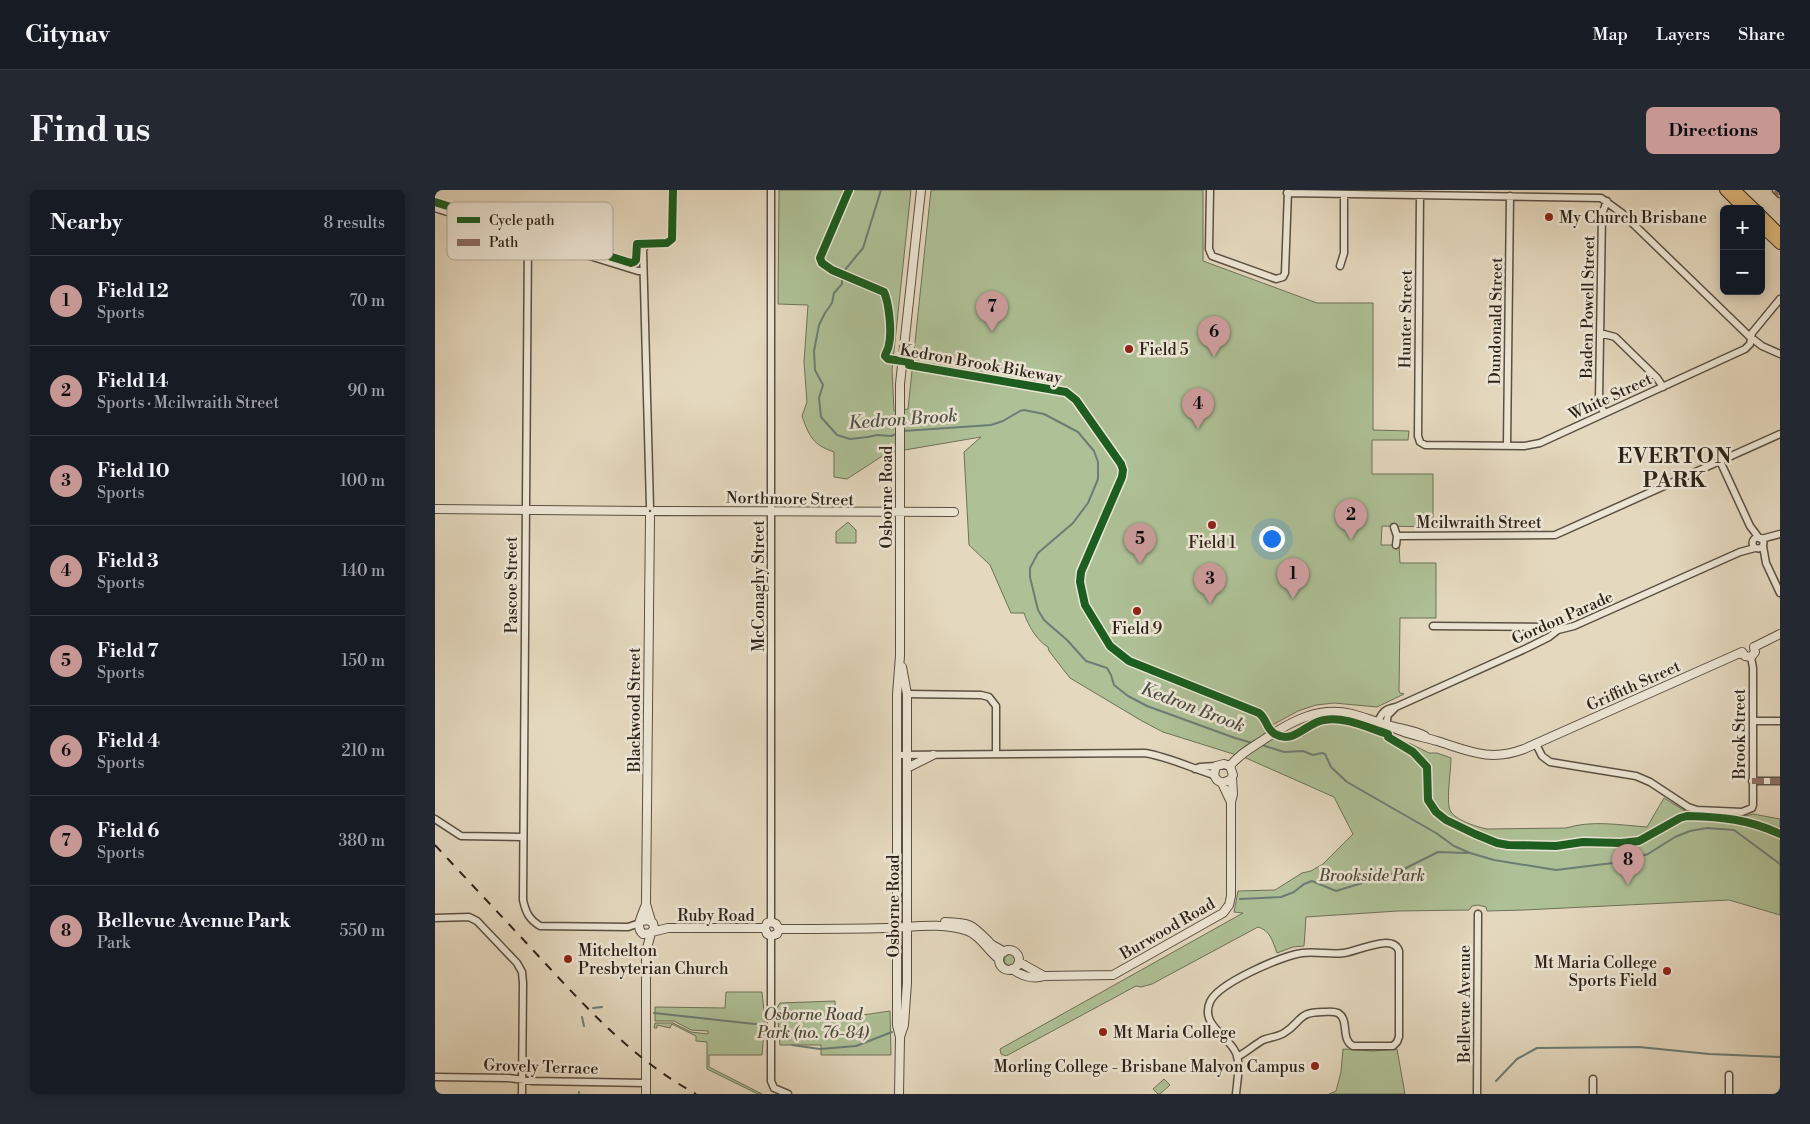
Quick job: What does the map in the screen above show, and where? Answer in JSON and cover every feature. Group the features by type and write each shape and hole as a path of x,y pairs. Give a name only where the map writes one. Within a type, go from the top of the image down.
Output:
{"highway":[{"path":"1725,190 1740,205"},
{"path":"1735,190 1751,205"},
{"path":"1765,219 1780,234"},
{"path":"1765,230 1780,244"}],"street":[{"name":"Blackwood Street","path":"652,922 647,904 650,511 643,250 646,244 667,242 672,239 673,190"},
{"name":"McConaghy Street","path":"771,190 771,922"},
{"name":"Osborne Road","path":"899,1094 900,1037 897,1025 897,694 900,656 900,405 903,353 921,190"},
{"path":"1209,190 1209,249 1212,256 1270,278 1282,278 1286,271 1287,192 1510,196 1596,194 1623,214 1751,338 1780,354"},
{"path":"1776,190 1780,194"},
{"path":"1340,266 1344,253 1344,194"},
{"name":"Hunter Street","path":"1420,442 1418,436 1421,195"},
{"name":"Dundonald Street","path":"1507,446 1510,196"},
{"name":"Baden Powell Street","path":"1604,413 1599,401 1602,214 1607,201"},
{"path":"435,208 447,212"},
{"name":"Pascoe Street","path":"528,260 523,837 523,900 525,912 531,920 540,926 640,927"},
{"path":"601,260 643,271"},
{"name":"White Street","path":"1420,442 1428,445 1507,446 1524,446 1540,443 1745,349 1750,344 1752,333 1780,299"},
{"path":"1600,333 1615,337 1663,386"},
{"name":"Mcilwraith Street","path":"1397,536 1555,535 1780,434"},
{"path":"1720,461 1780,593"},
{"name":"Northmore Street","path":"435,509 955,512"},
{"name":"Mcilwraith Street","path":"1394,527 1397,536 1396,545"},
{"name":"Gordon Parade","path":"1385,724 1388,715 1396,707 1527,648 1559,630 1577,625 1779,534"},
{"path":"1433,626 1554,627 1559,630"},
{"path":"1754,647 1780,634"},
{"path":"1746,644 1754,647 1755,652 1751,656 1745,656 1742,652 1746,644"},
{"name":"Griffith Street","path":"1536,744 1742,652"},
{"name":"Osborne Road","path":"900,656 907,694 906,1002 904,1025 900,1037"},
{"name":"Brook Street","path":"1536,744 1542,756 1550,762 1636,776 1650,782 1693,809 1727,812 1750,810 1753,805 1753,668 1751,656"},
{"path":"907,694 981,695 989,697 995,706 996,754"},
{"path":"1230,766 1239,756 1278,730 1308,715 1328,711 1350,713 1411,730 1436,741 1475,753 1494,756 1509,754 1536,744"},
{"path":"1753,721 1780,721"},
{"path":"897,755 1145,753 1162,756 1214,775 1222,783 1231,802"},
{"path":"907,768 933,755"},
{"path":"1195,769 1200,766 1216,766 1221,764 1230,766 1233,771 1232,778 1222,783"},
{"path":"1214,775 1216,766"},
{"name":"Burwood Road","path":"1012,970 1030,978 1043,976 1113,975 1223,913 1231,901 1232,778"},
{"path":"1752,781 1780,780"},
{"path":"435,820 461,836 523,837"},
{"name":"Blackwood Street","path":"640,927 647,904"},
{"name":"Bellevue Avenue","path":"1477,1094 1478,914"},
{"path":"435,918 469,917 477,921 517,963 522,972 522,1094"},
{"path":"640,927 646,919 652,922 654,928 646,952"},
{"name":"Ruby Road","path":"652,922 667,928"},
{"path":"771,936 767,934 765,928 767,924 771,922 776,924 779,929"},
{"path":"779,929 897,928 907,925 949,927 968,931 992,954 1001,955 1009,950 1015,952 1019,962 1043,976"},
{"path":"640,927 646,935 651,933"},
{"path":"640,927 646,952 646,1094"},
{"name":"Ruby Road","path":"651,933 667,928 765,928"},
{"path":"771,936 776,935 779,929"},
{"path":"771,936 771,1081 774,1088 788,1094"},
{"path":"1236,1094 1237,1057 1233,1048 1214,1029 1210,1021 1210,1001 1215,994 1256,969 1291,956 1308,952 1343,953 1385,942 1394,943 1399,951 1399,1028 1397,1042 1393,1046 1353,1046 1347,1042 1344,1020 1339,1014 1315,1012 1305,1014 1287,1031 1261,1041 1250,1051 1237,1057"},
{"path":"1001,955 1000,964 1003,968 1012,970 1019,962"},
{"path":"1729,1075 1729,1094"},
{"name":"Grovely Terrace","path":"435,1077 645,1083"},
{"path":"1593,1079 1593,1094"}],"green space":[{"name":"Brookside Park","path":"779,190 911,190 892,370 894,411 908,409 931,190 1203,190 1203,261 1317,303 1373,303 1373,430 1409,431 1408,440 1372,440 1372,474 1433,474 1433,527 1382,526 1381,545 1399,545 1400,563 1436,563 1436,618 1400,618 1399,691 1404,694 1377,707 1334,703 1316,705 1298,711 1265,729 1278,737 1286,739 1304,736 1324,722 1350,723 1411,744 1429,753 1437,753 1451,758 1449,806 1452,814 1472,825 1487,829 1566,828 1586,824 1647,827 1664,798 1690,814 1734,819 1753,814 1780,819 1780,915 1729,900 1487,911 1486,907 1478,905 1472,906 1469,910 1398,911 1306,917 1304,946 1293,947 1277,953 1268,934 1258,927 1152,984 1141,987 1136,986 1006,1056 1001,1054 1000,1049 1243,913 1234,912 1238,891 1275,890 1302,873 1311,871 1323,864 1353,834 1334,797 1246,758 1163,732 1070,678 1048,647 1033,632 1024,613 1011,613 990,565 969,545 964,452 981,437 887,453 847,479 834,477 834,452 816,443 807,429 802,416 807,402 804,362 808,305 778,304"},
{"path":"848,522 856,530 856,543 836,543 836,532"},
{"path":"1010,954 1016,960 1010,966 1004,960"},
{"path":"726,992 762,992 765,1021 762,1055 709,1055 709,1067 762,1094 758,1094 707,1069 707,1042 696,1041 696,1036 672,1024 670,1028 657,1025 657,1028 654,1028 655,1023 673,1023 691,1032 708,1034 708,1031 691,1030 674,1021 655,1021 655,1007 725,1008"},
{"name":"Osborne Road Park (no. 76-84)","path":"835,1001 836,1019 890,1011 891,1055 821,1055 821,1045 780,1045 777,1008 780,1003"},
{"path":"1343,1049 1373,1051 1397,1049 1405,1094 1329,1094 1336,1091 1341,1072"},
{"path":"1164,1079 1170,1085 1158,1094 1153,1089"}],"waterway":[{"name":"Kedron Brook","path":"881,190 863,248 844,271 842,284 834,293 832,303 819,325 814,351 815,370 823,385 819,398 821,417 837,435 850,439 896,434"},
{"name":"Kedron Brook","path":"903,431 991,425 1024,410 1044,414 1078,432 1094,451 1098,462 1098,479 1088,503 1073,523 1038,553 1030,568 1030,577 1038,610 1044,620 1067,640 1086,661 1107,668 1114,685 1128,696 1147,706 1252,743"},
{"name":"Kedron Brook","path":"1262,745 1284,752 1303,751 1313,755 1325,754 1331,767 1347,782 1436,833 1454,846 1494,860 1556,870 1621,862 1648,854 1675,837 1690,831 1707,828 1734,830 1780,864"},
{"path":"1240,899 1281,897 1294,892 1304,884 1312,881 1336,891 1398,872 1438,852 1467,853"},
{"path":"593,1008 602,1007"},
{"path":"654,1013 764,1025"},
{"path":"582,1017 584,1026"},
{"path":"792,1045 820,1049 856,1046 892,1032"},
{"path":"1496,1081 1517,1059 1537,1048 1639,1047 1709,1054 1780,1057"}],"railway":[{"path":"435,845 596,1017 653,1066 696,1094"}],"marked path":[{"path":"1776,190 1780,194"},
{"path":"1752,781 1780,781"}],"cycle path":[{"path":"613,257 631,263 636,260 637,244 667,243 672,239 673,190"},
{"name":"Kedron Brook Bikeway","path":"849,190 820,258 822,263 832,270 884,292 889,310 890,325 889,346 885,356 888,359 910,362 909,365 1066,392 1076,400 1121,464 1123,470 1122,477 1081,572 1080,582 1085,605 1110,646 1129,661 1259,713 1272,732 1282,737 1294,735 1318,722 1332,719 1348,721 1388,734 1388,737 1413,752 1427,767 1428,800 1436,812 1446,820 1497,843 1556,846 1583,842 1621,843 1639,841 1687,816 1712,817 1746,822 1780,834"},
{"path":"435,202 447,206"}],"place":[{"name":"My Church Brisbane","path":"1549,217"},
{"name":"Field 6","path":"992,332"},
{"name":"Field 5","path":"1129,349"},
{"name":"Field 4","path":"1214,357"},
{"name":"Field 3","path":"1198,429"},
{"name":"Field 1","path":"1212,525"},
{"name":"Field 14","path":"1351,540"},
{"name":"Field 7","path":"1140,564"},
{"name":"Field 12","path":"1293,599"},
{"name":"Field 10","path":"1210,604"},
{"name":"Field 9","path":"1137,611"},
{"name":"Bellevue Avenue Park","path":"1628,885"},
{"name":"Mitchelton Presbyterian Church","path":"568,959"},
{"name":"Mt Maria College Sports Field","path":"1667,971"},
{"name":"Mt Maria College","path":"1103,1032"},
{"name":"Morling College - Brisbane Malyon Campus","path":"1315,1066"}],"district":[{"name":"EVERTON PARK","path":"1675,468"}]}
